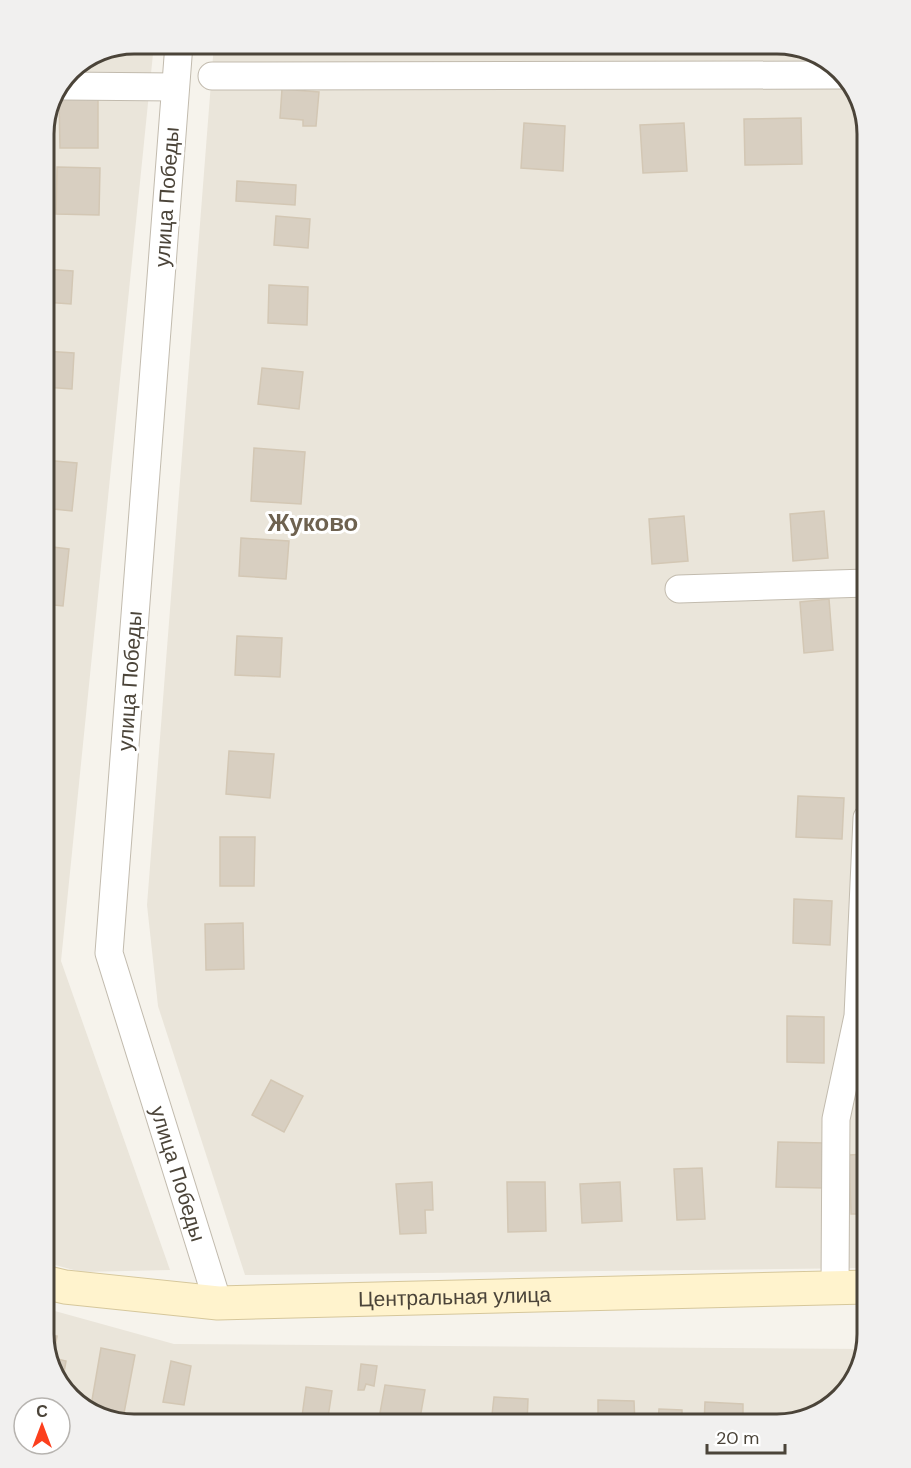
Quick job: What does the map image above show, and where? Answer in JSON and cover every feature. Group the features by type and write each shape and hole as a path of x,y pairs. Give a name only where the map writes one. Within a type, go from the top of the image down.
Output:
{"street":[{"name":"улица Победы","path":"177,54 109,952 218,1303"},
{"path":"212,76 831,75"},
{"path":"71,86 175,87"},
{"path":"678,589 857,583"},
{"path":"835,1288 836,1119 857,1021"},
{"name":"Центральная улица","path":"54,1284 218,1303 857,1287"}],"shaded area":[{"path":"153,54 61,961 170,1270 81,1272 54,1265 54,129 62,99 78,78 90,68 104,60 119,56"},
{"path":"213,54 782,54 803,58 830,74 849,99 857,134 857,1268 245,1275 158,1006 147,905"},
{"path":"54,1311 174,1344 855,1349 846,1374 830,1394 812,1406 777,1414 129,1414 99,1406 74,1387 58,1360 54,1334"}],"building":[{"path":"282,89 319,92 316,126 303,126 303,120 280,118"},
{"path":"62,99 98,99 98,148 60,148 59,107"},
{"path":"801,118 802,164 745,165 744,119"},
{"path":"524,123 565,126 563,171 521,168"},
{"path":"684,123 687,171 643,173 640,125"},
{"path":"57,167 100,168 99,215 56,214"},
{"path":"237,181 296,185 295,205 236,201"},
{"path":"276,216 310,219 308,248 274,245"},
{"path":"54,270 73,271 71,304 54,303"},
{"path":"269,285 308,287 307,325 268,323"},
{"path":"54,352 74,353 72,389 54,388"},
{"path":"262,368 303,372 299,409 258,404"},
{"path":"254,448 305,452 301,504 251,501"},
{"path":"54,461 77,463 72,511 54,509"},
{"path":"824,511 828,558 793,561 790,514"},
{"path":"684,516 688,561 652,564 649,519"},
{"path":"241,538 289,541 286,579 239,576"},
{"path":"54,547 69,549 63,606 54,605"},
{"path":"829,599 833,650 804,653 800,602"},
{"path":"237,636 282,638 280,677 235,675"},
{"path":"229,751 274,754 270,798 226,794"},
{"path":"798,796 844,798 842,839 796,837"},
{"path":"220,837 255,837 254,886 220,886"},
{"path":"794,899 832,901 830,945 793,943"},
{"path":"243,923 244,969 206,970 205,924"},
{"path":"787,1016 824,1017 824,1063 787,1062"},
{"path":"271,1080 303,1096 284,1132 252,1115"},
{"path":"778,1142 825,1143 824,1188 776,1187"},
{"path":"849,1155 857,1155 857,1214 851,1214"},
{"path":"702,1168 705,1219 677,1220 674,1169"},
{"path":"432,1182 433,1210 425,1210 426,1233 400,1234 396,1184"},
{"path":"507,1182 545,1182 546,1231 508,1232"},
{"path":"620,1182 622,1221 582,1223 580,1184"},
{"path":"101,1348 135,1355 124,1413 106,1409 92,1401"},
{"path":"58,1359 66,1361 64,1372"},
{"path":"171,1361 191,1366 184,1405 163,1402"},
{"path":"361,1364 377,1366 374,1386 366,1384 364,1390 358,1390"},
{"path":"385,1385 425,1390 421,1414 380,1414"},
{"path":"306,1387 332,1391 329,1414 302,1414"},
{"path":"494,1397 528,1399 527,1414 492,1414"},
{"path":"598,1400 634,1401 635,1414 598,1414"},
{"path":"705,1402 743,1404 743,1414 704,1414"},
{"path":"659,1409 682,1410 682,1414 659,1414"}],"district":[{"name":"Жуково","path":"313,523"}]}
